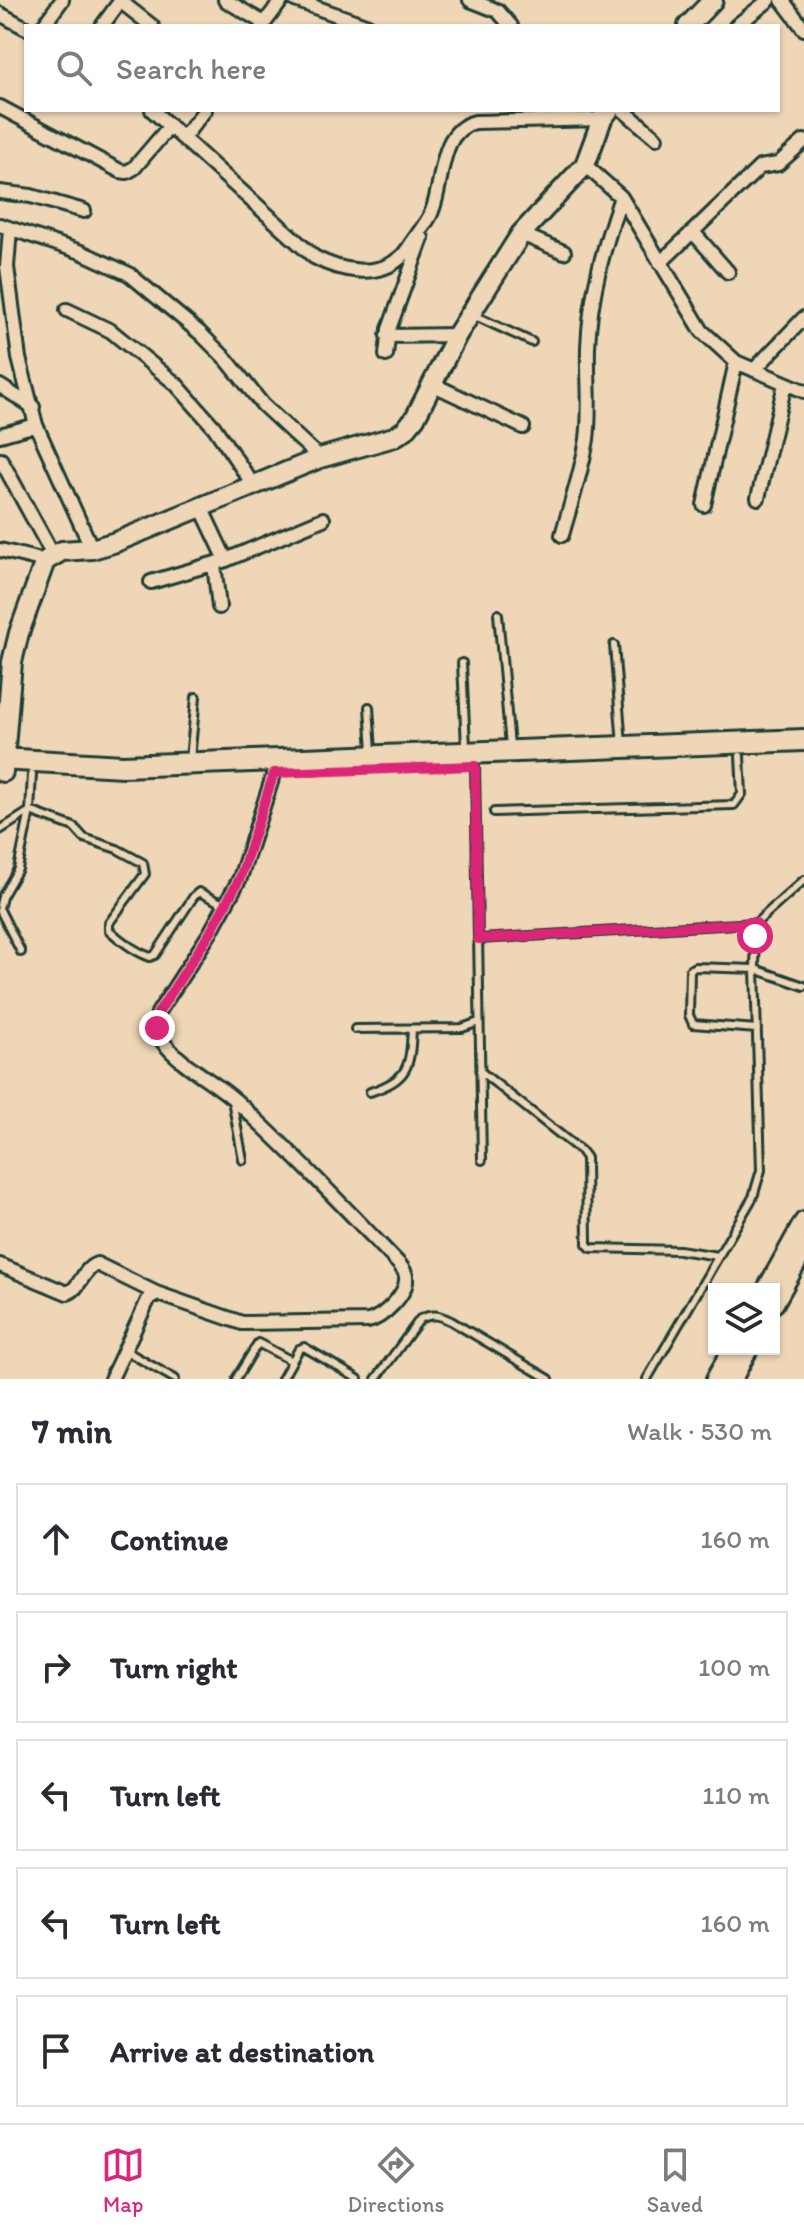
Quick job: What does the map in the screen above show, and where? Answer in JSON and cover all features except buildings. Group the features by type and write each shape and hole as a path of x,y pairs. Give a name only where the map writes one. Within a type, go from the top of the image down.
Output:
{"main road":[{"path":"2,766 32,774 123,779 274,773 471,759 511,751 804,740"},
{"path":"2,766 123,766 372,756 471,759 804,754"}],"street":[{"path":"44,24 62,0"},
{"path":"225,0 263,24 282,0"},
{"path":"295,0 362,24"},
{"path":"470,0 498,11 509,24"},
{"path":"690,24 711,0"},
{"path":"739,24 769,0"},
{"path":"782,0 804,29"},
{"path":"104,24 121,1 150,24"},
{"path":"0,14 24,27"},
{"path":"0,107 127,172 170,126"},
{"path":"154,112 314,257 334,268 365,271 389,265 402,257 432,213"},
{"path":"183,138 203,112"},
{"path":"625,112 656,138"},
{"path":"0,550 49,558 62,551 92,549 320,458 394,437 405,430 415,418 457,335 521,234 585,165 605,114 475,122 458,128 449,142 432,213 387,336 386,355"},
{"path":"660,263 760,167 778,164 804,141"},
{"path":"585,165 621,197 702,331 736,362 804,391"},
{"path":"0,192 31,196 84,211"},
{"path":"562,535 588,431 588,348 593,297 602,251 621,197"},
{"path":"92,549 36,425 19,358 5,227 81,252 129,274 200,333 227,360 263,405 320,458"},
{"path":"693,232 728,272"},
{"path":"521,234 564,252"},
{"path":"67,310 111,331 176,384 214,427 254,486"},
{"path":"754,370 804,318"},
{"path":"387,336 457,335"},
{"path":"704,505 736,362"},
{"path":"432,384 523,427"},
{"path":"758,498 785,384"},
{"path":"0,386 33,407"},
{"path":"0,435 36,425"},
{"path":"1,460 49,558 19,633 12,662 2,766"},
{"path":"201,507 220,562 219,607"},
{"path":"151,582 220,562 323,519"},
{"path":"0,1265 67,1293 73,1291 90,1266 105,1265 156,1293 234,1322 377,1319 406,1283 407,1274 400,1265 305,1165 231,1097 173,1052 161,1039 157,1028 158,1013 240,878 274,773"},
{"path":"770,1283 804,1222"},
{"path":"780,1292 804,1249"},
{"path":"111,1379 149,1298 156,1293"},
{"path":"716,1379 730,1355"},
{"path":"732,1379 745,1355"}],"lane":[{"path":"471,314 532,342"},
{"path":"498,614 511,751"},
{"path":"614,645 622,747"},
{"path":"462,663 471,759 482,1160"},
{"path":"190,763 196,697"},
{"path":"369,707 372,756"},
{"path":"494,812 734,805 742,794 740,756"},
{"path":"21,952 0,908 2,897 18,869 30,811 32,774"},
{"path":"30,811 74,827 84,838 117,849 143,863 145,874 109,923 109,930 143,955 155,955 199,892 225,905"},
{"path":"0,830 30,811"},
{"path":"478,939 756,923 804,881"},
{"path":"647,1379 753,1197 761,1170 756,923"},
{"path":"757,1029 697,1025 690,1021 690,970 695,967 755,969 804,986"},
{"path":"355,1029 462,1028 479,1022"},
{"path":"370,1092 390,1085 405,1073 410,1060 412,1029"},
{"path":"480,1071 586,1158 587,1244 591,1248 679,1250 718,1256"},
{"path":"231,1097 243,1160"},
{"path":"376,1379 420,1319 429,1314 451,1321 549,1379"},
{"path":"236,1379 258,1343 292,1361"},
{"path":"282,1379 299,1349 304,1347 358,1379"},
{"path":"125,1350 175,1379"}],"route":[{"path":"157,1028 158,1013 210,933 240,878 274,773 475,766 478,939 756,923 755,936"}]}
